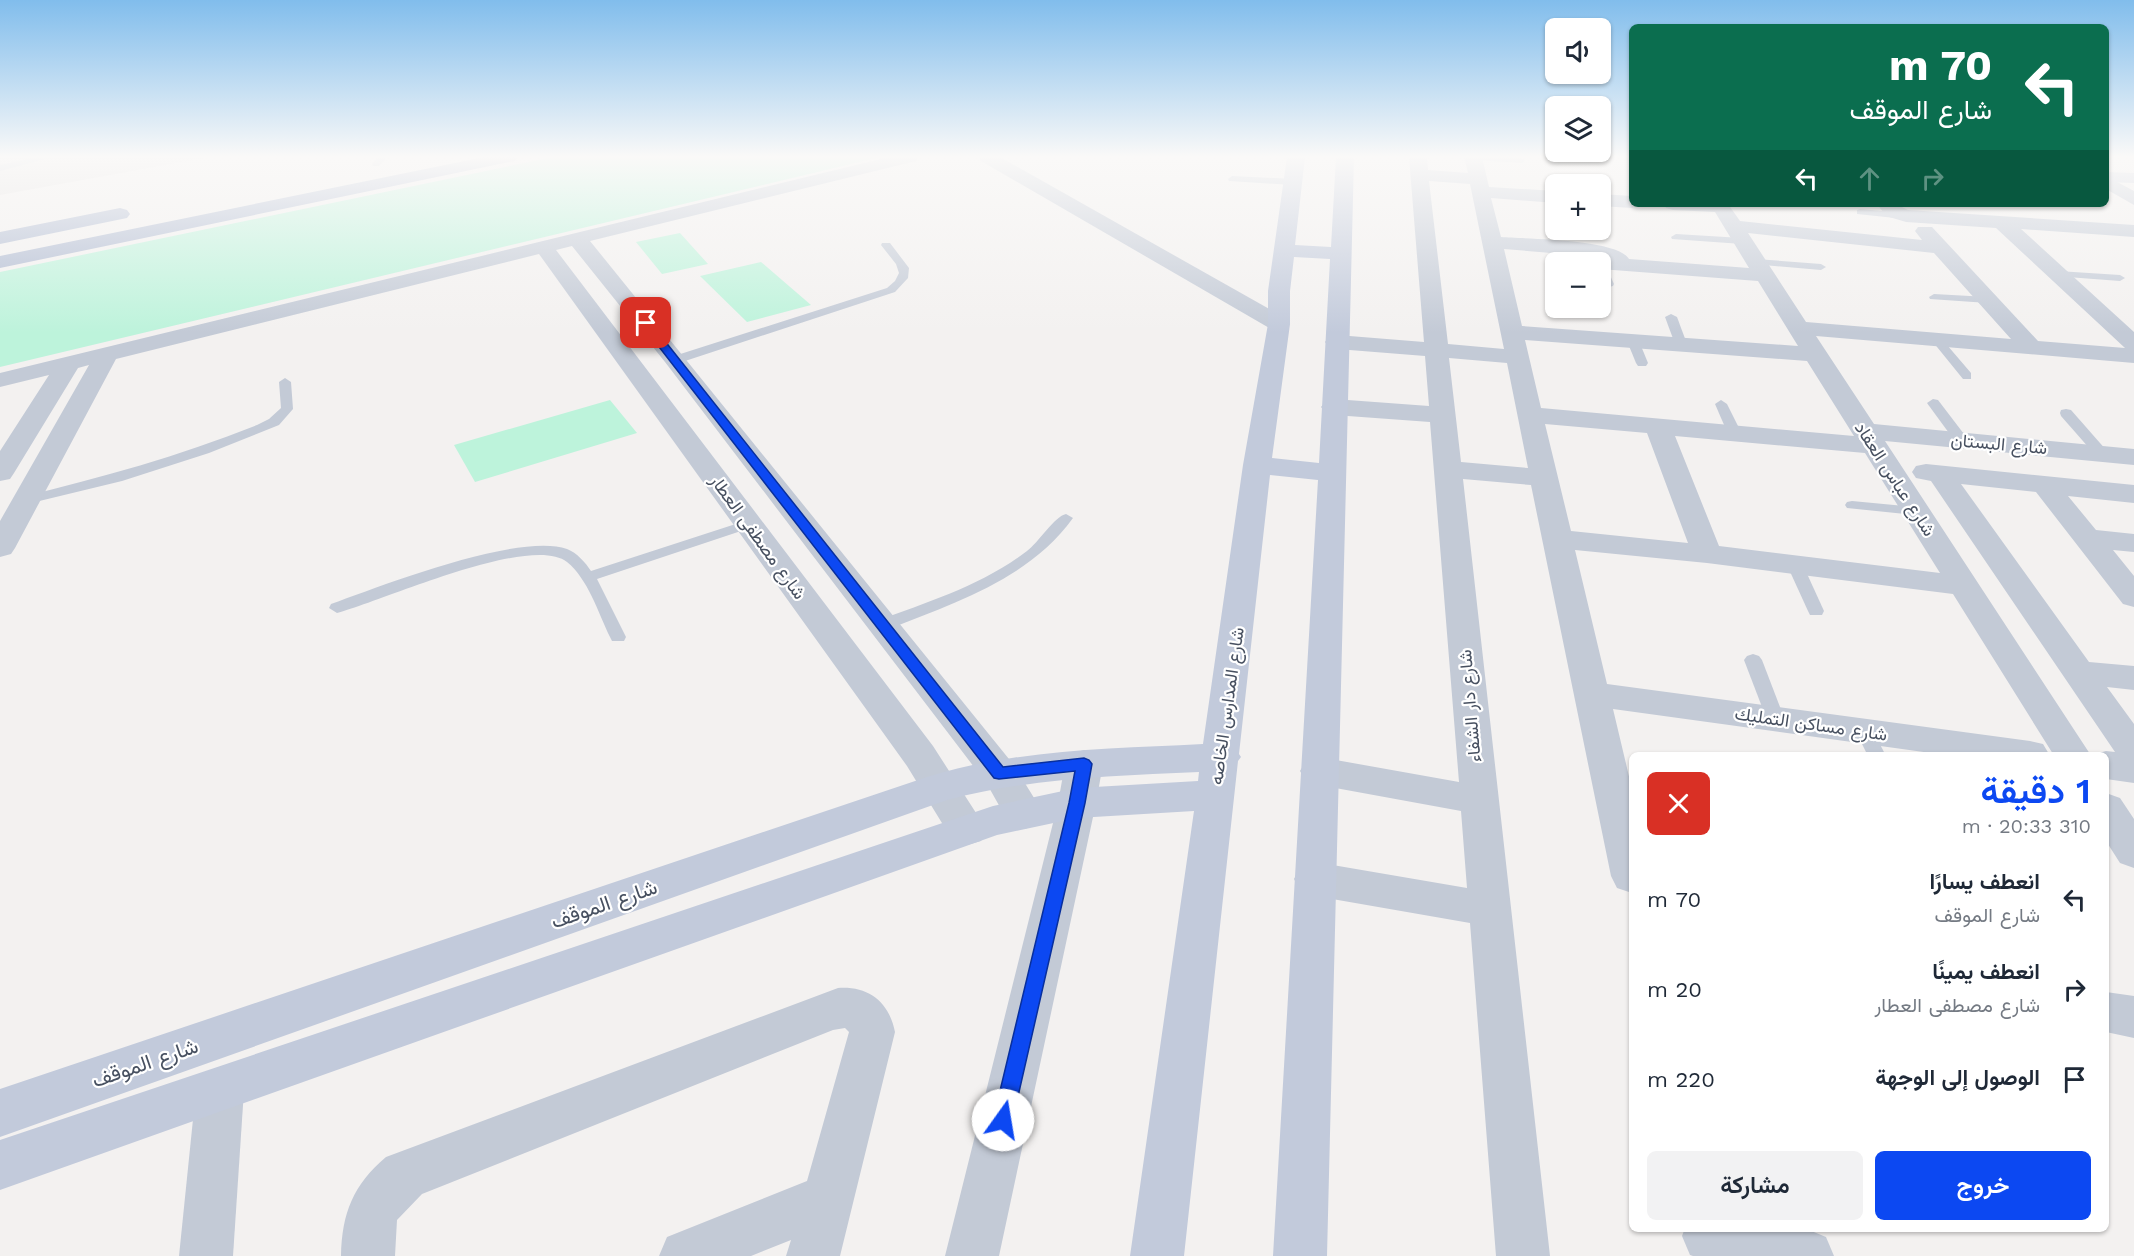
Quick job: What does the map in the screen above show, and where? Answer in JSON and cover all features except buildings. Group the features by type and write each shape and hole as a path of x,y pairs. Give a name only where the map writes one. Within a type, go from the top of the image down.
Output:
{"main road":[{"path":"0,238 113,216"},
{"path":"0,262 225,216"}],"street":[{"path":"0,380 672,216"},
{"path":"1105,216 1272,301"},
{"path":"1111,216 1130,228 1153,230"},
{"name":"شارع المدارس الخاصه","path":"1157,1256 1257,465 1272,301 1285,250 1289,216"},
{"path":"1300,1256 1342,216"},
{"name":"شارع دار الشفاء","path":"1423,216 1523,1256"},
{"path":"1485,216 1629,862"},
{"path":"1713,216 1729,220 1940,248"},
{"path":"1909,216 2134,231"},
{"path":"1909,216 2032,348"},
{"name":"شارع عباس العقاد","path":"1729,220 2071,752"},
{"path":"2001,222 2134,344"},
{"path":"577,239 674,358 999,774 1024,814"},
{"name":"شارع مصطفى العطار","path":"544,247 941,787 967,830"},
{"path":"1492,249 1545,256"},
{"path":"1492,249 1607,252"},
{"path":"1285,250 1340,254"},
{"path":"1611,254 1618,256 1611,261"},
{"path":"1611,264 1760,269"},
{"path":"2100,313 2134,315"},
{"path":"1798,328 2134,356"},
{"path":"1337,342 1436,350 1633,341 1814,354"},
{"path":"0,548 14,503 107,354"},
{"path":"634,368 674,358"},
{"path":"0,473 68,364"},
{"path":"1334,407 1442,415"},
{"path":"1530,415 1875,449"},
{"path":"1658,427 1707,554"},
{"name":"شارع البستان","path":"1875,449 1962,441 2134,457"},
{"path":"698,454 739,442"},
{"name":"شارع البستان","path":"1875,449 1940,474 2134,494"},
{"path":"1257,465 1332,473"},
{"path":"1448,470 1544,478"},
{"path":"1940,474 2134,752"},
{"path":"2046,485 2134,597"},
{"path":"2088,538 2134,543"},
{"path":"1557,539 1707,554 1964,586"},
{"path":"2080,673 2134,678"},
{"name":"شارع مساكن التمليك","path":"1593,694 1776,720 1871,743 2001,752"},
{"path":"2109,765 2134,769"},
{"path":"1319,771 1479,800"},
{"name":"شارع الموقف","path":"0,1113 941,787 999,774 1081,784 1218,776"},
{"path":"972,1256 1081,784"},
{"name":"شارع الموقف","path":"0,1165 967,830 1024,814 1081,784"},
{"path":"2109,813 2134,852"},
{"path":"1315,879 1490,909"},
{"path":"368,1256 368,1224 375,1207 387,1190 404,1175 831,1010 851,1007 867,1016 872,1032 813,1256"},
{"path":"206,1256 220,1090"},
{"path":"686,1256 829,1198"},
{"path":"1710,1240 1807,1256"}],"lane":[{"path":"1904,216 1909,216"},
{"path":"1676,237 1729,220"},
{"path":"674,358 891,290 901,283 906,275 905,267 886,245"},
{"path":"1760,269 1821,267"},
{"path":"2058,274 2120,278"},
{"path":"1934,297 1988,300"},
{"path":"1671,317 1681,344"},
{"path":"1937,340 1967,376"},
{"path":"1633,341 1642,363"},
{"path":"14,503 170,464 262,428 283,416 287,409 285,381"},
{"path":"1933,403 1962,441"},
{"path":"1721,404 1735,434"},
{"path":"2066,413 2102,454"},
{"path":"1852,504 1915,510"},
{"path":"883,625 985,582 1020,562 1047,541 1066,518"},
{"path":"587,577 748,524"},
{"path":"337,608 393,586 535,549 564,553 580,565 618,637"},
{"path":"1795,565 1816,611"},
{"path":"1752,660 1776,720"}],"green space":[{"path":"271,216 634,216 0,367 0,272"},
{"path":"680,233 708,264 662,274 636,242"},
{"path":"761,262 811,305 747,322 700,276"},
{"path":"610,400 637,433 475,482 454,445"}],"route":[{"path":"646,323 999,774 1084,764 1077,803 1003,1120"}]}
